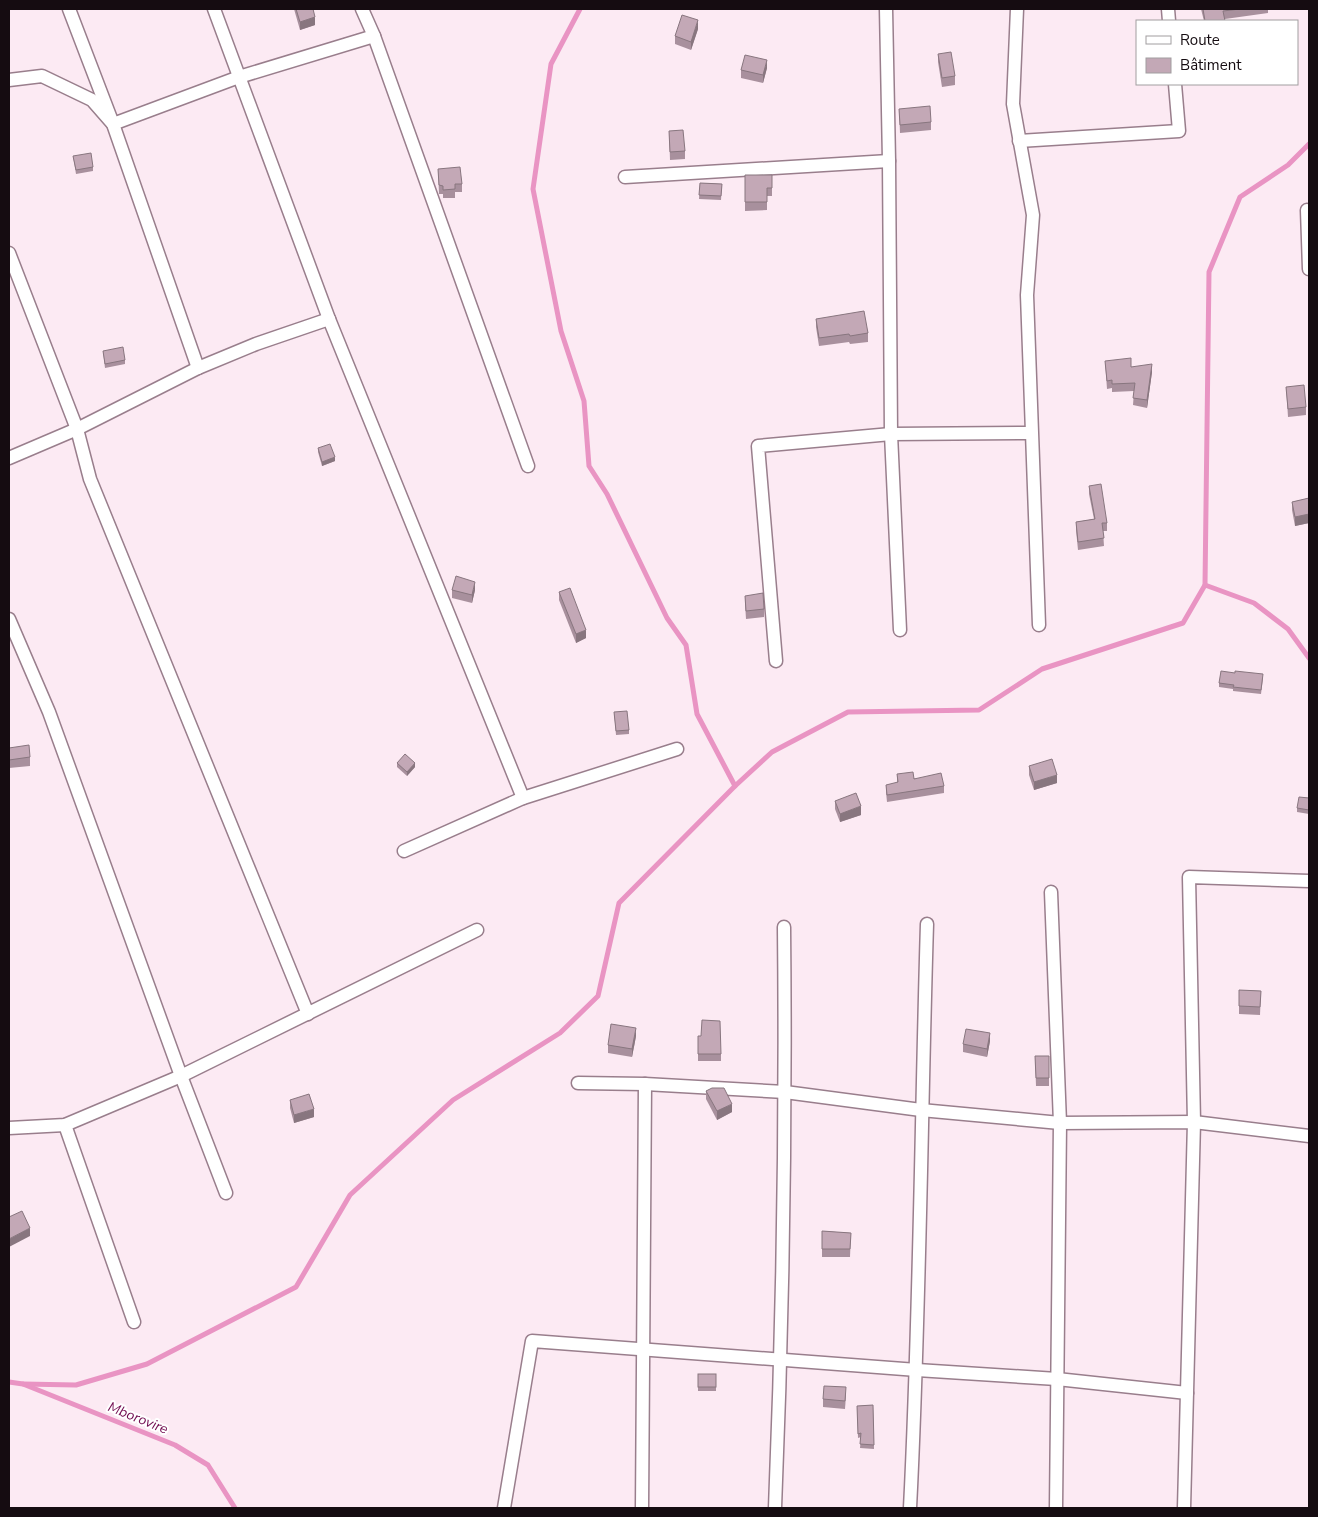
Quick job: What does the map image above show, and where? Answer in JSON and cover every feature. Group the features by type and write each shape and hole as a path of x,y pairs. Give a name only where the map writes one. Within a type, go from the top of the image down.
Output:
{"street":[{"path":"69,9 114,124 198,368"},
{"path":"214,9 329,319 523,798"},
{"path":"362,9 374,36 528,466"},
{"path":"886,9 891,434 900,630"},
{"path":"1017,9 1013,104 1033,215 1027,295 1039,625"},
{"path":"114,124 239,77 374,36"},
{"path":"9,80 42,76 92,100 114,124"},
{"path":"1020,141 1180,131 1175,85"},
{"path":"626,177 889,161"},
{"path":"1307,210 1309,270"},
{"path":"9,253 76,429 90,479 308,1014"},
{"path":"9,458 76,429 198,368 256,344 329,319"},
{"path":"776,661 758,446 891,434 1031,433"},
{"path":"9,619 49,712 181,1076 226,1193"},
{"path":"404,851 523,798 677,749"},
{"path":"1184,1508 1194,1122 1189,877 1309,881"},
{"path":"1051,892 1060,1123 1056,1508"},
{"path":"910,1508 917,1370 921,1110 927,924"},
{"path":"775,1508 781,1360 785,1092 784,927"},
{"path":"9,1128 65,1125 181,1076 477,930"},
{"path":"578,1083 645,1084 785,1092 921,1110 1060,1123 1194,1122 1309,1136"},
{"path":"642,1508 645,1084"},
{"path":"65,1125 134,1322"},
{"path":"504,1508 532,1341 1057,1379 1187,1393"}],"building":[{"path":"296,9 313,9 315,17 300,22"},
{"path":"1203,9 1240,9 1223,11 1225,20 1205,20"},
{"path":"682,15 698,20 691,42 675,36"},
{"path":"951,52 955,76 942,78 938,54"},
{"path":"745,55 767,60 763,75 741,70"},
{"path":"930,106 931,122 900,125 899,109"},
{"path":"683,130 685,151 670,152 669,131"},
{"path":"91,153 93,167 76,170 73,156"},
{"path":"460,167 462,184 455,184 455,189 443,190 443,186 439,185 438,169"},
{"path":"745,175 772,175 772,188 767,188 767,202 745,202"},
{"path":"700,183 722,184 721,196 699,195"},
{"path":"864,311 868,333 819,338 816,319"},
{"path":"123,347 125,360 105,364 103,351"},
{"path":"1131,358 1131,367 1152,364 1147,400 1133,398 1135,383 1112,384 1112,380 1107,381 1105,361"},
{"path":"1304,385 1306,407 1288,409 1286,387"},
{"path":"330,444 335,457 322,462 318,448"},
{"path":"1101,484 1107,523 1102,523 1104,538 1078,542 1076,522 1095,519 1089,486"},
{"path":"1309,498 1309,514 1295,517 1292,502"},
{"path":"456,576 475,582 472,595 452,590"},
{"path":"570,588 586,630 576,634 559,592"},
{"path":"763,593 764,609 746,611 745,596"},
{"path":"1221,671 1263,674 1261,690 1233,687 1234,685 1219,683"},
{"path":"627,711 629,730 616,731 614,712"},
{"path":"29,745 30,757 9,760 9,748"},
{"path":"405,754 415,763 407,772 397,763"},
{"path":"1052,759 1057,775 1034,782 1029,766"},
{"path":"913,772 914,779 941,773 944,786 887,795 886,785 898,782 897,774"},
{"path":"856,793 861,806 840,814 835,801"},
{"path":"1299,797 1309,798 1309,810 1297,808"},
{"path":"1239,990 1261,991 1260,1007 1239,1006"},
{"path":"702,1020 720,1021 721,1054 698,1054 698,1036 701,1036"},
{"path":"611,1024 636,1028 632,1049 608,1045"},
{"path":"966,1029 990,1033 987,1049 963,1044"},
{"path":"1035,1056 1049,1056 1049,1078 1036,1078"},
{"path":"712,1088 724,1088 732,1104 717,1111 706,1091"},
{"path":"309,1094 314,1109 294,1115 290,1100"},
{"path":"22,1211 30,1228 9,1239 9,1217"},
{"path":"822,1231 851,1233 850,1249 822,1249"},
{"path":"698,1374 716,1374 716,1387 698,1387"},
{"path":"824,1386 846,1387 845,1401 823,1399"},
{"path":"873,1405 874,1445 860,1444 861,1433 858,1434 857,1406"}],"waterway":[{"path":"580,9 551,64 533,189 561,331 584,401 589,466 607,494 667,618 686,645 697,714 735,786"},
{"path":"23,1384 76,1385 147,1364 296,1287 350,1195 453,1100 560,1033 598,996 619,903 735,786 772,752 848,712 979,710 1042,669 1183,623 1205,585 1209,272 1240,197 1288,165 1309,144"},
{"path":"1205,585 1254,603 1288,629 1309,658"},
{"name":"Mborovire","path":"9,1382 23,1384 175,1445 208,1465 235,1508"}]}
